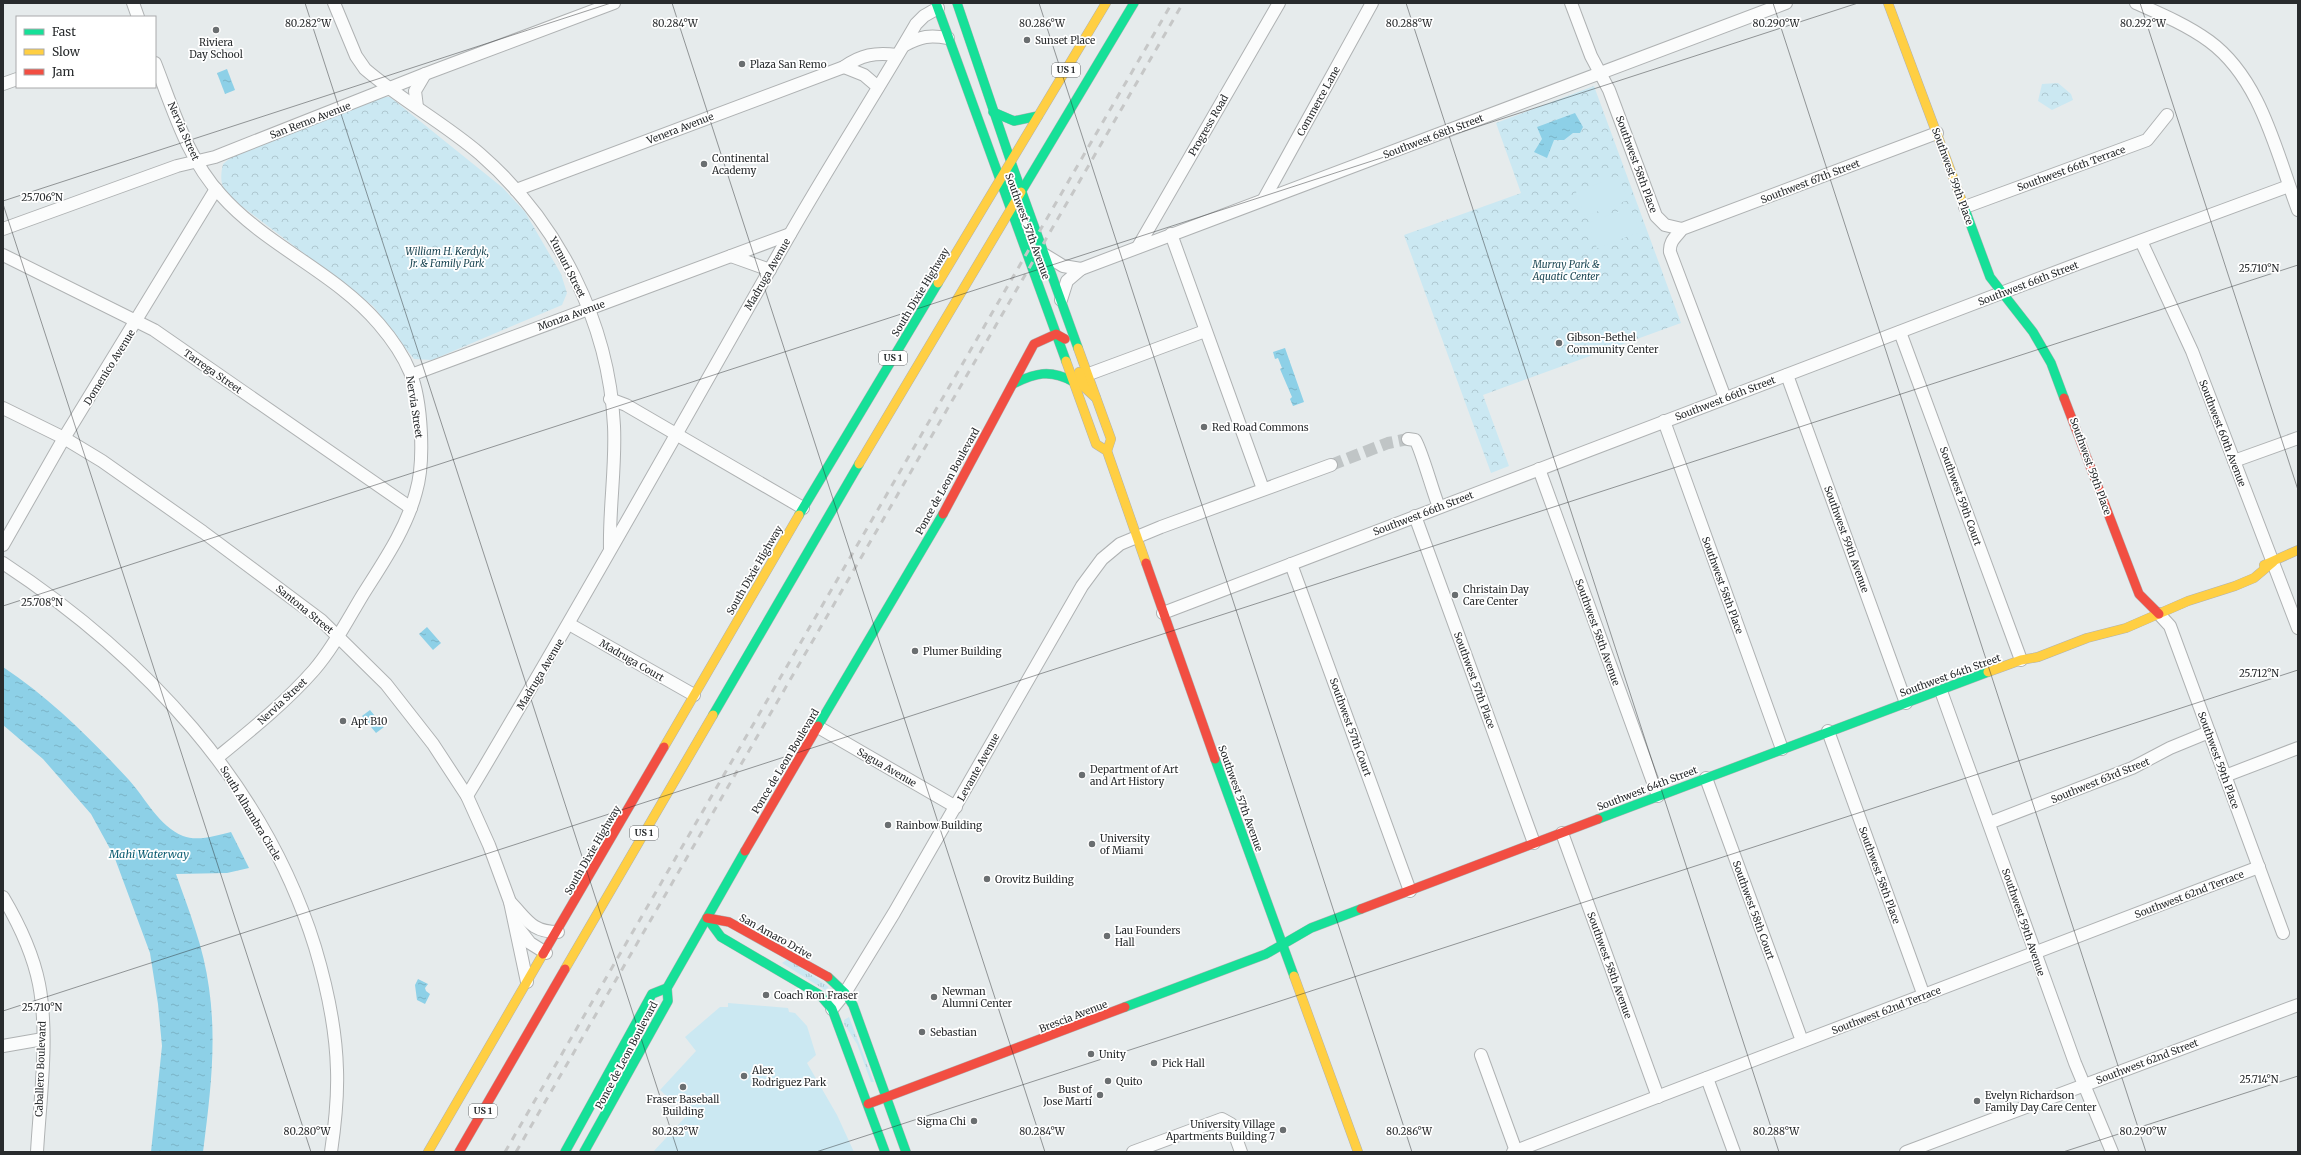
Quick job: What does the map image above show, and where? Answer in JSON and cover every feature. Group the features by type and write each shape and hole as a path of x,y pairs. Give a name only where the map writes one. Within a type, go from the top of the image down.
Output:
{"main road":[{"path":"957,3 993,112 1014,121 1038,116"},
{"name":"South Dixie Highway","path":"428,1152 527,983 548,957 558,932 802,508 1106,3"},
{"name":"US 1","path":"459,1152 848,482 1134,3"},
{"name":"Southwest 59th Place","path":"1888,3 1990,277 2033,332 2053,368 2136,587 2159,614"},
{"path":"938,5 946,12 970,42"},
{"name":"Southwest 57th Avenue","path":"938,5 948,38 1072,381 1096,444 1107,451"},
{"name":"Southwest 57th Avenue","path":"993,112 1021,192 1089,374 1111,439 1107,451 1163,613 1358,1152"},
{"path":"1056,334 1061,335 1067,341 1084,387 1096,398"},
{"name":"Ponce de Leon Boulevard","path":"584,1152 636,1061 668,1001 667,988 940,519 1034,344 1056,334"},
{"path":"1013,384 1045,372 1060,374 1072,381"},
{"path":"832,492 848,482"},
{"path":"807,522 802,508 819,503"},
{"path":"804,558 805,535"},
{"name":"Southwest 64th Street","path":"2209,584 2273,562 2298,550"},
{"name":"Southwest 64th Street","path":"1283,945 1311,928 1828,731 2021,660 2038,657 2087,638 2126,628 2188,601 2225,590 2254,578 2273,562"},
{"path":"2141,610 2161,600"},
{"name":"Southwest 64th Street","path":"2021,660 2036,649 2057,639"},
{"path":"720,681 737,672"},
{"path":"697,710 694,695 707,693"},
{"path":"693,727 696,744"},
{"path":"707,918 721,937 820,995 832,1009 839,1024 885,1152"},
{"name":"San Amaro Drive","path":"707,918 729,922 827,976 845,993 853,1005 906,1152"},
{"path":"572,935 592,923"},
{"path":"548,957 562,943"},
{"name":"Brescia Avenue","path":"868,1104 1266,954 1283,945"},
{"path":"551,973 551,993"},
{"path":"565,1152 652,994 667,988"}],"street":[{"path":"133,3 138,16"},
{"name":"Yumuri Street","path":"334,3 361,64 480,154 516,190 534,211 557,243 588,309 602,353 610,398"},
{"name":"San Remo Avenue","path":"3,229 177,166 215,157 426,74 614,3"},
{"name":"Progress Road","path":"1138,247 1279,3"},
{"name":"Commerce Lane","path":"1264,199 1372,3"},
{"name":"Southwest 58th Place","path":"1571,3 1591,56 1609,90 1656,216 1665,224 1682,229"},
{"name":"Southwest 68th Street","path":"1061,300 1067,281 1081,269 1786,3"},
{"path":"2136,3 2201,35 2230,60 2250,89 2259,106 2298,210"},
{"name":"Madruga Avenue","path":"467,796 569,624 790,234 878,86 924,16 938,5"},
{"path":"905,45 921,36 929,35 948,38"},
{"name":"Venera Avenue","path":"516,190 844,67 856,58 868,54 897,55"},
{"name":"Nervia Street","path":"156,67 184,139 196,161 216,189 248,220 287,251 331,281 367,312 393,343 411,375 418,414 421,452 420,475 411,508 388,554 338,636 323,659 308,677 262,721 218,757"},
{"path":"844,67 864,75 878,86"},
{"path":"417,107 415,91 426,74"},
{"path":"3,84 16,79"},
{"name":"Southwest 66th Terrace","path":"1965,207 2147,140 2167,115"},
{"name":"Southwest 67th Street","path":"1682,229 1937,133"},
{"name":"Southwest 66th Street","path":"1163,613 1664,421 2289,186"},
{"name":"Domenico Avenue","path":"3,545 64,438 137,321 216,189"},
{"path":"1682,229 1672,240 1670,252 1725,398"},
{"name":"Monza Avenue","path":"411,375 790,234"},
{"path":"1171,234 1263,489"},
{"name":"Southwest 60th Avenue","path":"2141,241 2192,351 2273,562 2296,616 2298,628"},
{"name":"Tarrega Street","path":"3,255 154,330 411,508"},
{"path":"1045,255 1062,266 1081,269"},
{"path":"731,256 770,270"},
{"path":"1089,374 1205,331"},
{"name":"Southwest 59th Court","path":"1900,332 2021,660"},
{"name":"Southwest 59th Avenue","path":"1787,375 1906,703"},
{"path":"610,398 626,405 802,508"},
{"path":"610,398 614,425 614,478 609,525 610,550"},
{"name":"Santona Street","path":"3,408 64,438 108,465 286,592 338,636 398,699 443,758 467,796 489,845 510,902 527,983"},
{"name":"Southwest 58th Place","path":"1664,421 1782,749"},
{"path":"2234,461 2298,438"},
{"path":"1408,439 1415,440 1420,447 1422,461 1439,507"},
{"name":"Levante Avenue","path":"832,1009 845,993 956,807 1082,586 1094,569 1114,549 1137,537 1331,465"},
{"name":"Southwest 58th Avenue","path":"1539,469 1658,796"},
{"name":"Southwest 57th Place","path":"1415,516 1534,843"},
{"name":"South Alhambra Circle","path":"3,563 72,611 119,651 168,700 218,757 235,782 285,872 304,914 320,966 332,1021 337,1068 336,1110 331,1152"},
{"name":"Southwest 57th Court","path":"1291,564 1410,891"},
{"name":"Southwest 59th Place","path":"2159,614 2170,626 2283,933"},
{"name":"Madruga Court","path":"569,624 694,695"},
{"name":"Southwest 59th Avenue","path":"1941,690 2035,953 2112,1152"},
{"name":"Sagua Avenue","path":"818,727 956,807"},
{"name":"Southwest 58th Place","path":"1828,731 1924,996"},
{"name":"Southwest 63rd Street","path":"1989,823 2120,773 2145,762 2180,743 2209,732"},
{"path":"2225,776 2298,748"},
{"name":"Southwest 58th Court","path":"1706,778 1802,1041"},
{"name":"Southwest 58th Avenue","path":"1562,833 1658,1097"},
{"name":"Southwest 62nd Terrace","path":"1515,1152 2259,867"},
{"name":"Caballero Boulevard","path":"3,897 18,924 36,972 41,994 43,1039 37,1152"},
{"name":"Santona Street","path":"510,902 536,929 558,932"},
{"name":"Santona Street","path":"514,920 530,944 548,957"},
{"name":"Southwest 62nd Street","path":"1906,1152 2298,1005"},
{"path":"3,1046 43,1039"},
{"path":"1481,1055 1515,1152"},
{"path":"1707,1078 1734,1152"},
{"path":"1133,1152 1218,1120 1229,1121 1242,1152"}],"green space":[{"path":"2058,83 2071,94 2073,100 2052,110 2038,101 2042,84"},
{"name":"Murray Park & Aquatic Center","path":"1594,86 1681,323 1483,395 1509,466 1491,473 1404,235 1521,193 1496,123"},
{"name":"William H. Kerdyk, Jr. & Family Park","path":"382,97 390,97 503,188 525,212 561,274 567,293 562,305 432,360 414,359 373,306 244,208 225,190 221,179 223,164 234,155"},
{"path":"1618,176 1628,200 1585,216 1576,192"},
{"path":"1630,207 1640,232 1597,248 1588,223"},
{"path":"788,959 829,987 825,990 782,963"},
{"name":"Alex Rodriguez Park","path":"728,1003 788,1008 789,1012 795,1013 807,1026 816,1055 807,1063 837,1115 854,1152 653,1152 691,1111 678,1101 675,1104 660,1090 696,1051 685,1037 720,1007 728,1007"},
{"path":"849,1017 874,1082 871,1082 857,1044 844,1024 844,1020"}],"water":[{"path":"227,69 235,90 225,94 217,73"},
{"path":"1575,113 1583,127 1580,133 1573,133 1564,140 1554,140 1547,158 1534,152 1542,139 1537,127"},
{"path":"1285,348 1304,402 1293,406 1290,399 1292,397 1280,369 1282,368 1278,358 1275,359 1273,352"},
{"path":"427,627 441,643 433,650 419,634"},
{"name":"Mahi Waterway","path":"3,667 37,692 85,734 129,780 153,811 174,832 189,838 201,838 231,832 249,868 227,873 176,874 200,944 209,988 212,1029 212,1070 203,1152 151,1152 162,1046 158,1004 150,953 114,856 91,814 43,759 3,725"},
{"path":"370,710 384,727 376,733 362,716"},
{"path":"418,979 428,984 425,988 430,994 425,1004 417,1000 415,985"}],"tunnel":[{"path":"1331,465 1388,443 1408,439"}],"railway":[{"path":"505,1152 1172,3"},
{"path":"516,1152 1183,3"}],"traffic: fast":[{"path":"936,3 1066,361"},
{"path":"957,3 1011,162 1078,348"},
{"path":"1021,192 1134,3"},
{"path":"993,112 1014,121 1038,116"},
{"path":"1963,204 1990,277 2033,332 2051,363 2064,398"},
{"path":"799,515 938,283"},
{"path":"1013,384 1028,377 1042,374 1057,375 1072,381"},
{"path":"713,715 859,464"},
{"path":"818,726 943,514"},
{"path":"1598,819 1988,672"},
{"path":"1215,759 1294,976"},
{"path":"584,1152 668,1001 667,988 745,851"},
{"path":"1125,1007 1266,954 1311,928 1361,909"},
{"path":"707,918 721,937 820,995 832,1009 885,1152"},
{"path":"828,977 845,993 853,1005 906,1152"},
{"path":"565,1152 652,994 667,988"}],"traffic: slow":[{"path":"938,283 1106,3"},
{"path":"1888,3 1963,204"},
{"path":"859,464 1021,192"},
{"path":"1078,348 1111,439 1107,451"},
{"path":"1066,361 1096,444 1107,451 1146,563"},
{"path":"1079,372 1084,387 1096,398"},
{"path":"664,747 799,515"},
{"path":"2264,565 2298,550"},
{"path":"1988,672 2021,660 2038,657 2087,638 2126,628 2188,601 2235,586 2254,578 2273,562"},
{"path":"565,969 713,715"},
{"path":"428,1152 543,954"},
{"path":"1294,976 1358,1152"}],"traffic: jam":[{"path":"943,514 1034,344 1056,334 1065,339"},
{"path":"2064,398 2139,594 2159,614"},
{"path":"1146,563 1215,759"},
{"path":"745,851 818,726"},
{"path":"543,954 664,747"},
{"path":"1361,909 1598,819"},
{"path":"707,918 729,922 828,977"},
{"path":"459,1152 565,969"},
{"path":"868,1104 1125,1007"}],"place":[{"name":"Riviera Day School","path":"216,30"},
{"name":"Sunset Place","path":"1027,40"},
{"name":"Plaza San Remo","path":"742,64"},
{"name":"Continental Academy","path":"704,164"},
{"name":"Gibson-Bethel Community Center","path":"1559,343"},
{"name":"Red Road Commons","path":"1204,427"},
{"name":"Christain Day Care Center","path":"1455,595"},
{"name":"Plumer Building","path":"915,651"},
{"name":"Apt B10","path":"343,721"},
{"name":"Department of Art and Art History","path":"1082,775"},
{"name":"Rainbow Building","path":"888,825"},
{"name":"University of Miami","path":"1092,844"},
{"name":"Orovitz Building","path":"987,879"},
{"name":"Lau Founders Hall","path":"1107,936"},
{"name":"Coach Ron Fraser","path":"766,995"},
{"name":"Newman Alumni Center","path":"934,997"},
{"name":"Sebastian","path":"922,1032"},
{"name":"Unity","path":"1091,1054"},
{"name":"Pick Hall","path":"1154,1063"},
{"name":"Alex Rodriguez Park","path":"744,1076"},
{"name":"Quito","path":"1108,1081"},
{"name":"Fraser Baseball Building","path":"683,1087"},
{"name":"Bust of Jose Martí","path":"1100,1095"},
{"name":"Evelyn Richardson Family Day Care Center","path":"1977,1101"},
{"name":"Sigma Chi","path":"974,1121"},
{"name":"University Village Apartments Building 7","path":"1283,1130"}]}
